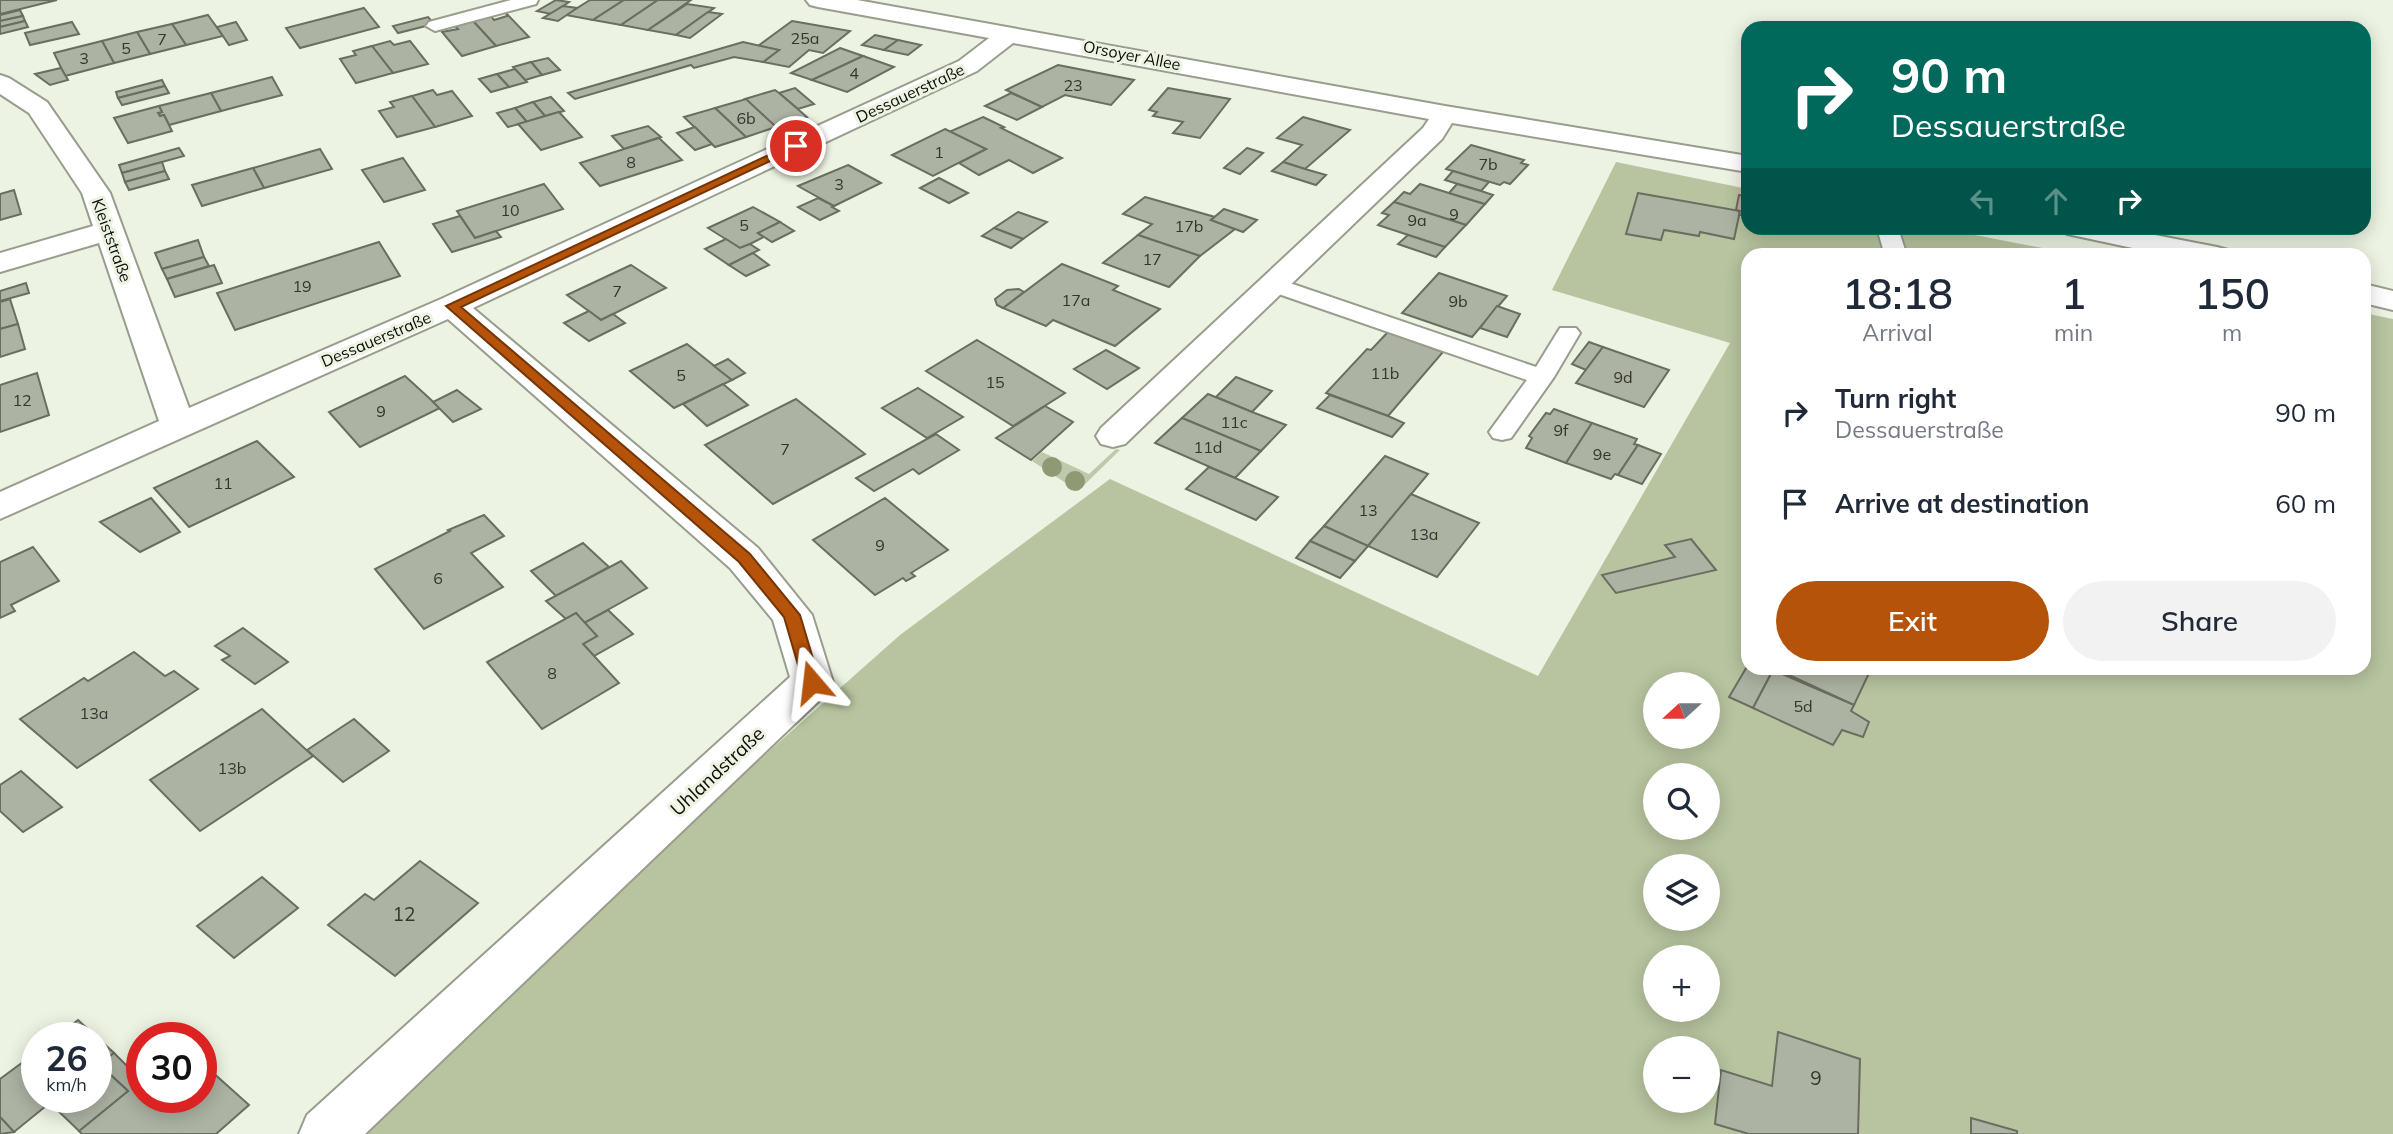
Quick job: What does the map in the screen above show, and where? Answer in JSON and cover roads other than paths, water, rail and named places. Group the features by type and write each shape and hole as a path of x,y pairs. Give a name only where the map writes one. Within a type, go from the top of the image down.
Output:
{"street":[{"name":"Orsoyer Allee","path":"818,0 1445,114 1741,163"},
{"name":"Dessauerstraße","path":"0,507 452,306 968,66 1011,33"},
{"name":"Kleiststraße","path":"0,83 38,108 96,193 178,426"},
{"path":"1113,436 1433,133 1445,114"},
{"path":"0,263 109,230"},
{"path":"2112,235 2177,248"},
{"path":"2371,295 2393,301"},
{"name":"Uhlandstraße","path":"326,1134 812,682 792,615 744,558 452,306"}],"lane":[{"path":"435,26 530,0"},
{"path":"1272,284 1542,377"},
{"path":"1502,432 1542,377 1568,333"}]}
